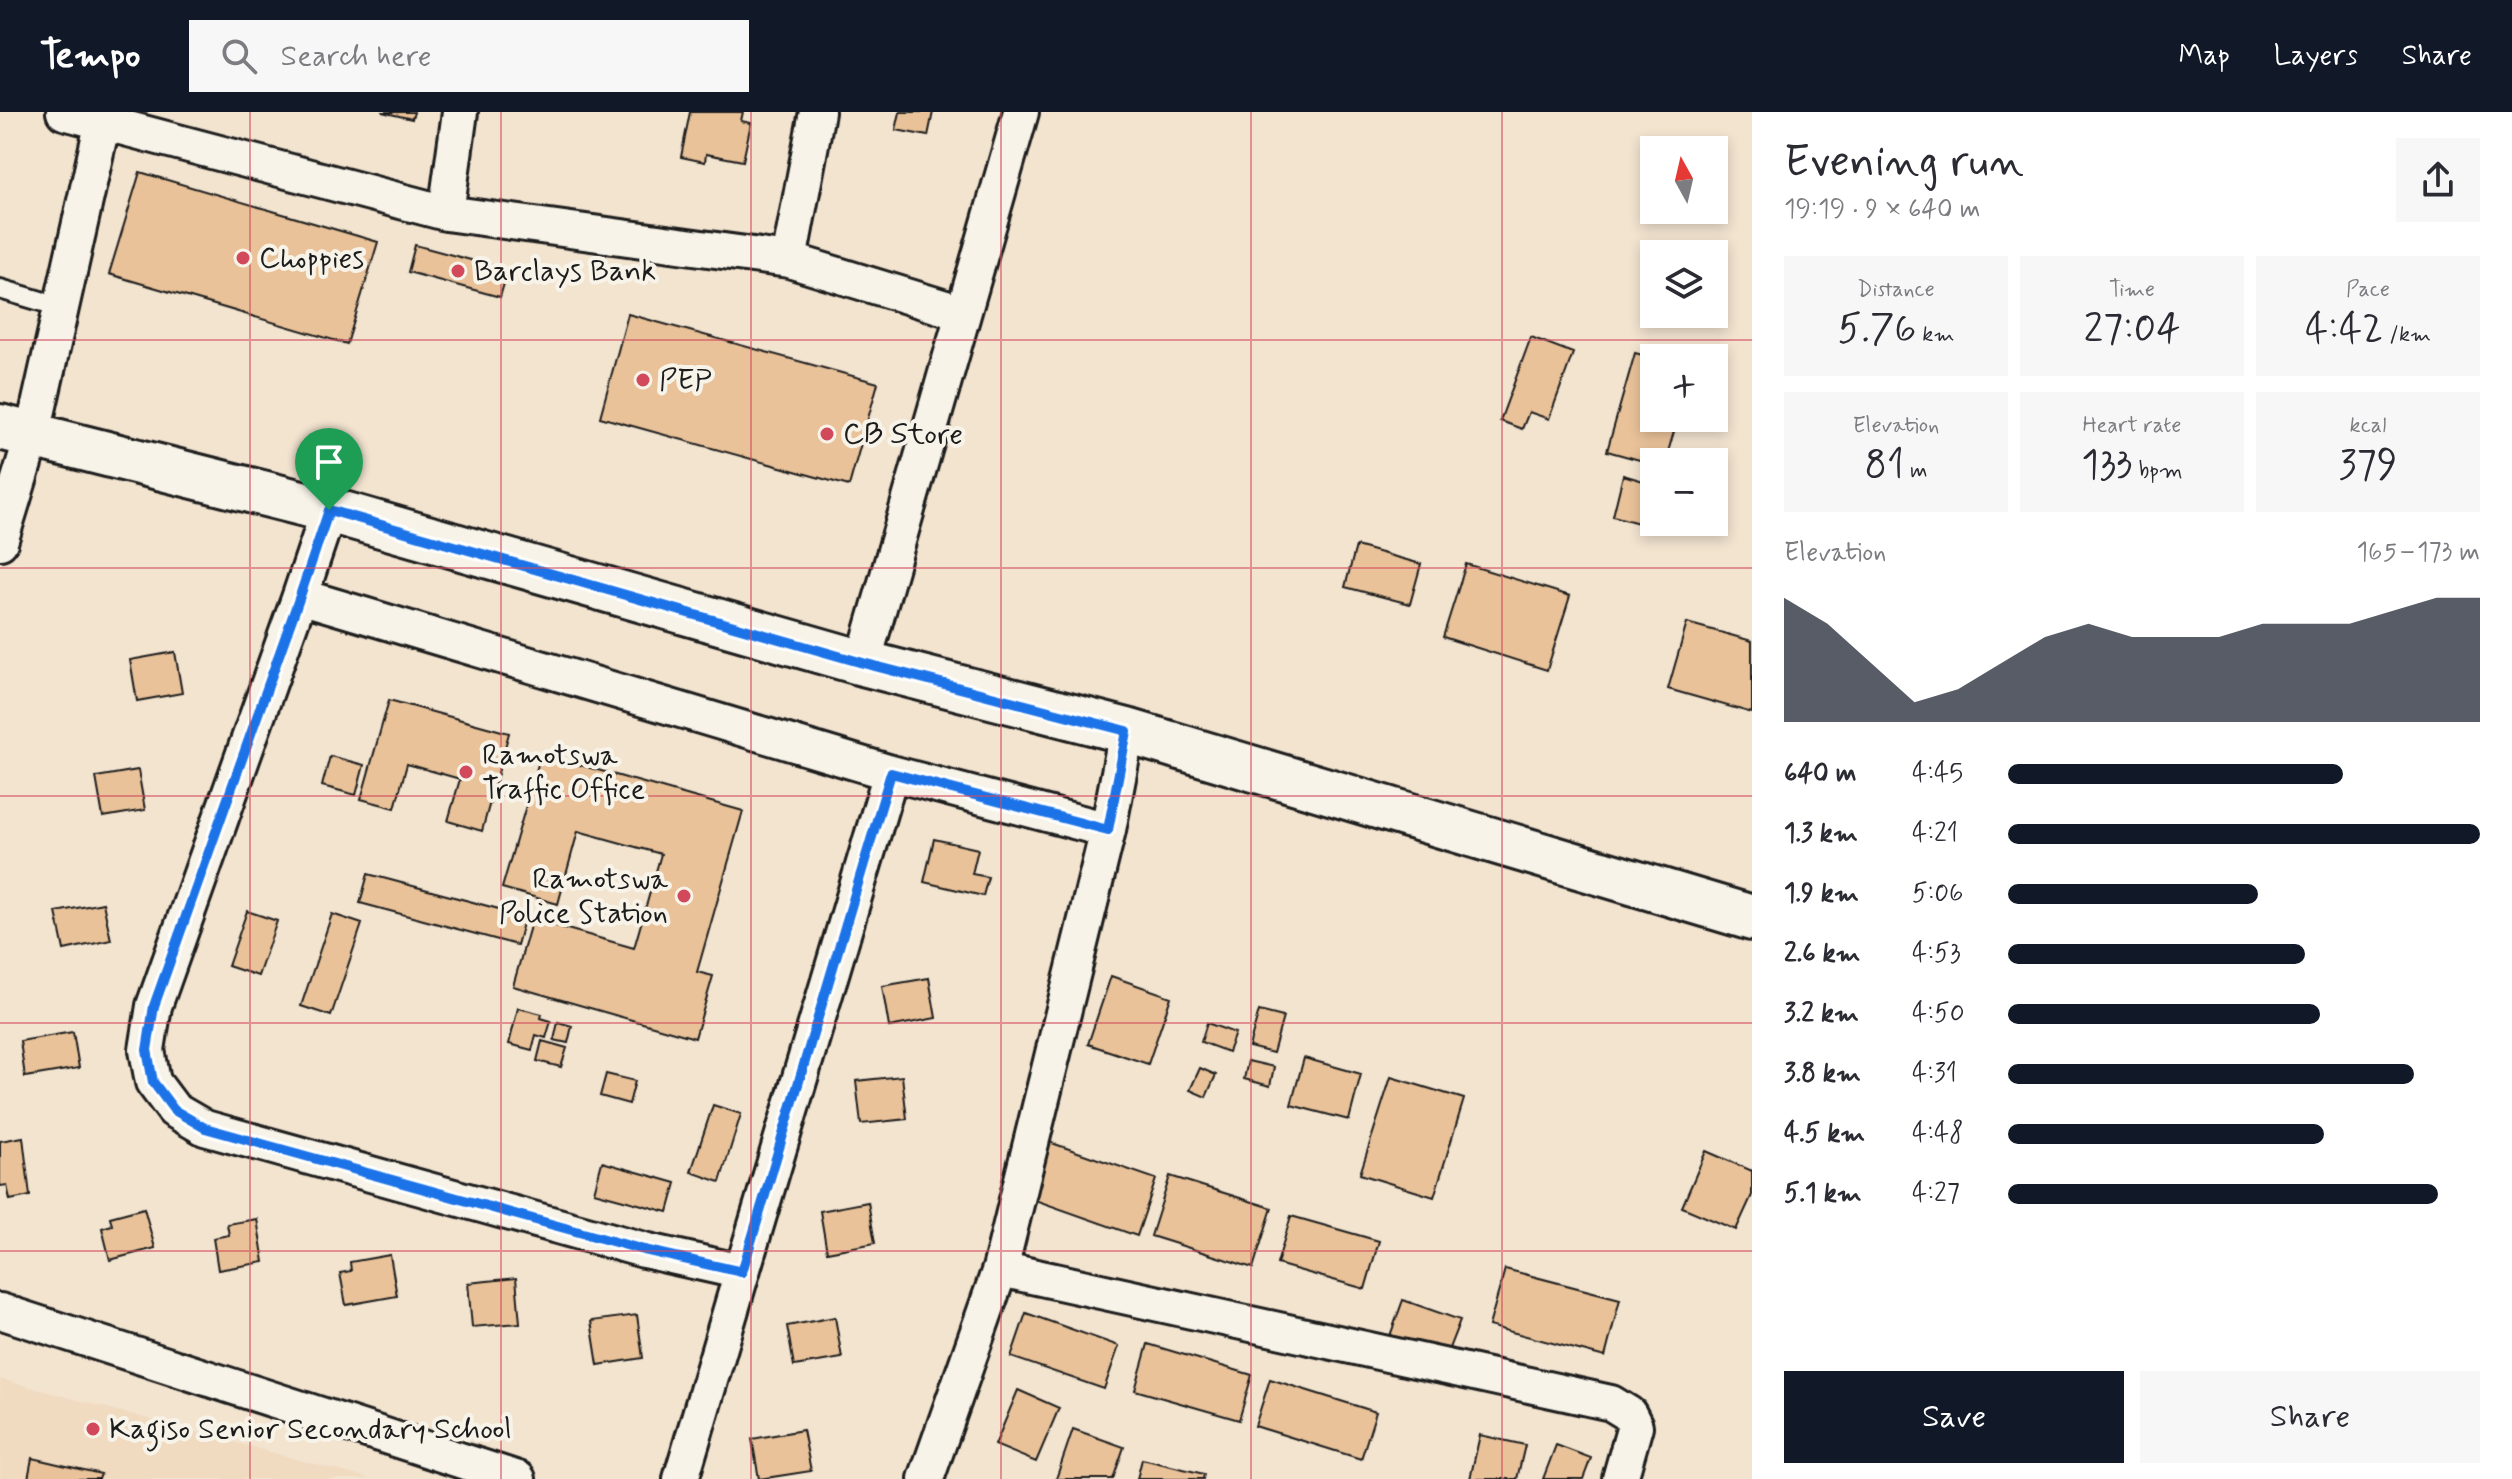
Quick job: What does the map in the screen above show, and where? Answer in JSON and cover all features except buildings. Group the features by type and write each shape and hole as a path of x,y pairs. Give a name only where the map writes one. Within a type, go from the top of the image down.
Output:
{"main road":[{"path":"16,432 329,510 863,663 1127,731 1752,918"}],"street":[{"path":"64,112 104,117 446,213 789,260 962,313"},
{"path":"446,213 460,112"},
{"path":"789,260 817,112"},
{"path":"863,663 1021,112"},
{"path":"0,542 16,432 61,307 104,117"},
{"path":"329,510 154,1006 147,1050 153,1082 174,1110 205,1128 644,1250 742,1272"},
{"path":"300,596 891,773 1108,830"},
{"path":"926,1479 1000,1269 1108,830 1127,731"},
{"path":"681,1479 891,773"},
{"path":"1000,1269 1611,1403 1629,1414 1635,1426 1620,1479"},
{"path":"0,1311 518,1479"}],"lane":[{"path":"0,289 61,307"}],"shaded area":[{"name":"Kagiso Senior Secondary School","path":"0,1379 370,1479 0,1479"}],"place":[{"name":"Choppies","path":"243,258"},
{"name":"Barclays Bank","path":"458,271"},
{"name":"PEP","path":"643,380"},
{"name":"CB Store","path":"827,434"},
{"name":"Ramotswa Traffic Office","path":"466,772"},
{"name":"Ramotswa Police Station","path":"684,896"},
{"name":"Kagiso Senior Secondary School","path":"93,1429"}],"route":[{"path":"329,510 863,663 1127,731 1108,830 891,773 742,1272 644,1250 205,1128 174,1110 153,1082 147,1050 154,1006 329,510"}]}
